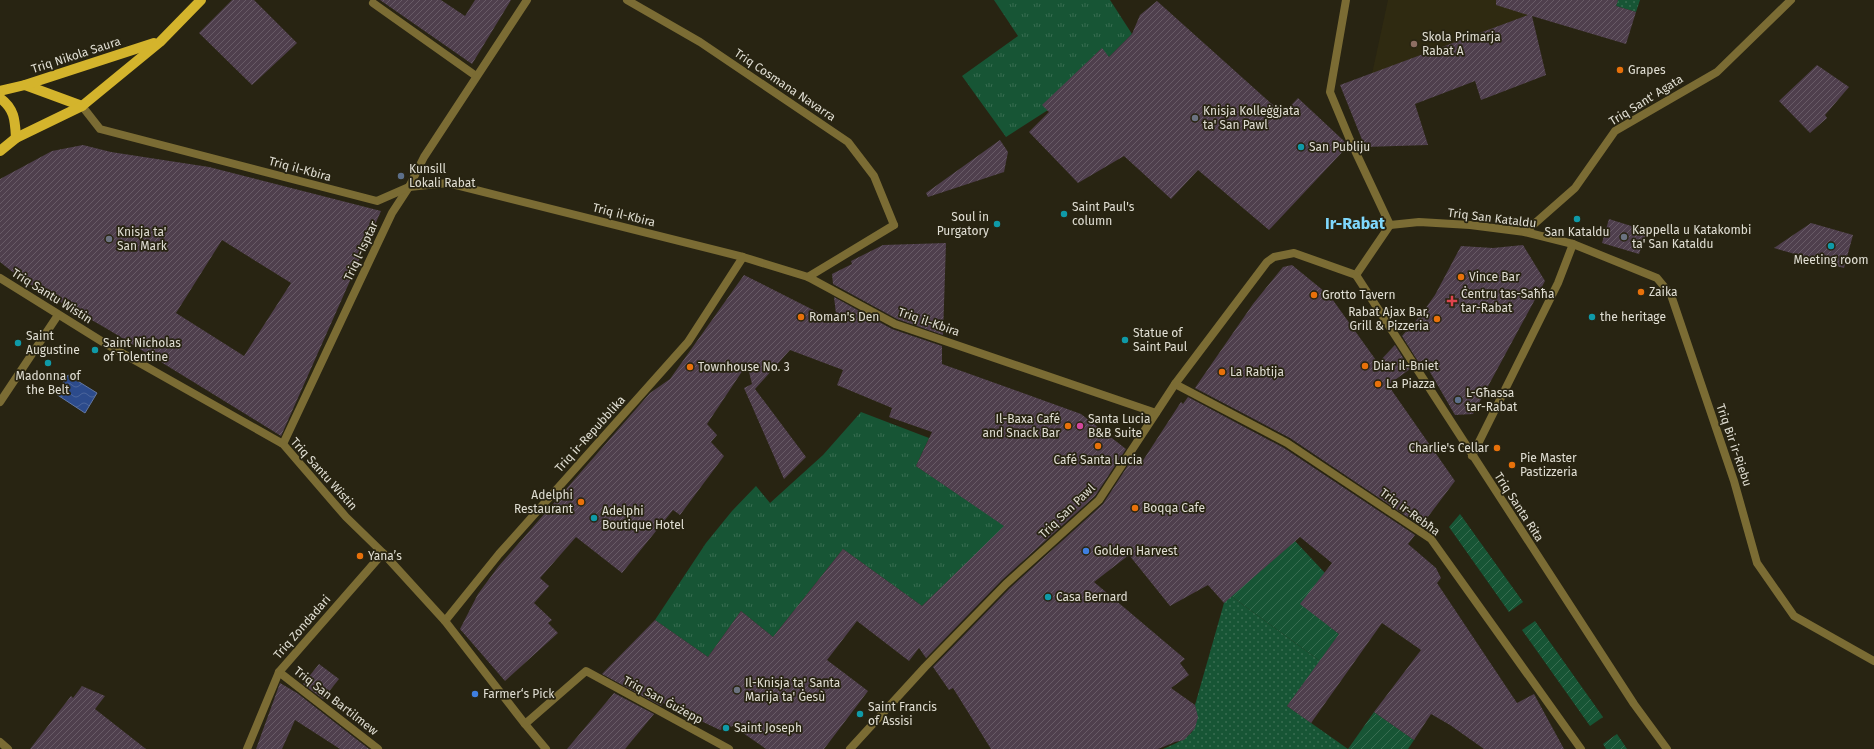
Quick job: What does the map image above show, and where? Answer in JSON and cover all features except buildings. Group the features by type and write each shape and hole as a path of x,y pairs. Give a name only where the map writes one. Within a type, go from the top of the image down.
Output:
{"main road":[{"name":"Triq Nikola Saura","path":"0,151 16,138 82,106 160,42 201,0"},
{"name":"Triq Nikola Saura","path":"0,91 25,85 160,42"},
{"path":"25,85 82,106"},
{"path":"0,98 8,104 13,112 16,138"}],"street":[{"name":"Triq l-Isptar","path":"283,444 392,213 409,187 424,157 527,0"},
{"name":"Triq Cosmana Navarra","path":"627,0 700,42 848,142 874,176 894,225 808,277"},
{"path":"1346,0 1330,92 1350,140 1390,226 1356,275"},
{"name":"Triq Sant' Agata","path":"1526,232 1575,188 1615,131 1717,72 1791,0"},
{"path":"373,3 476,76"},
{"name":"Triq il-Kbira","path":"82,106 100,129 376,201 409,187 448,183 743,257 808,277 895,324 1156,413"},
{"name":"Triq San Kataldu","path":"1390,226 1419,222 1470,225 1526,232 1573,244"},
{"path":"1472,456 1558,283 1573,244"},
{"name":"Triq Bir ir-Riebu","path":"1573,244 1657,278 1671,295 1734,481 1757,563 1794,616 1874,660"},
{"name":"Triq San Pawl","path":"850,749 925,667 1006,584 1099,500 1175,384 1260,269 1274,257 1294,253 1356,275"},
{"name":"Triq ir-Repubblika","path":"445,621 499,554 688,342 743,257"},
{"name":"Triq Santa Rita","path":"1356,275 1634,704 1667,749"},
{"name":"Triq Santu Wistin","path":"0,278 106,344 283,444 346,517 383,553 445,621 546,749"},
{"path":"0,402 58,315"},
{"name":"Triq ir-Rebħa","path":"1175,384 1287,443 1431,539 1581,749"},
{"name":"Triq Zondadari","path":"248,749 279,672 383,553"},
{"name":"Triq San Ġużepp","path":"526,724 586,671 729,749"},
{"name":"Triq San Bartilmew","path":"279,672 378,749"},
{"path":"0,742 8,749"}],"shaded area":[{"name":"Skola Primarja Rabat A","path":"1388,0 1532,0 1528,15 1372,74"}],"green space":[{"path":"994,0 1110,0 1132,34 1109,57 1101,49 1043,105 1048,110 1006,137 962,76 1018,36"},
{"path":"1618,0 1640,0 1636,12 1616,6"},
{"path":"861,412 929,438 916,466 1005,526 922,606 843,549 773,637 741,611 708,657 655,620 706,543 732,511 756,486 770,503 823,455"},
{"path":"1460,514 1523,602 1509,612 1449,527"},
{"path":"1295,541 1325,573 1301,604 1339,634 1320,661 1231,596"},
{"path":"1231,596 1320,661 1287,706 1348,749 1163,749 1179,742 1194,729 1197,715 1195,705 1224,603"},
{"path":"1535,621 1603,717 1590,726 1522,630"},
{"path":"1374,712 1414,740 1408,749 1348,749"},
{"path":"1617,734 1627,749 1606,749 1603,744"}],"water":[{"path":"68,375 97,393 85,413 56,394"}],"place":[{"name":"Skola Primarja Rabat A","path":"1414,44"},
{"name":"Grapes","path":"1620,70"},
{"name":"Knisja Kolleġġjata ta' San Pawl","path":"1195,118"},
{"name":"San Publiju","path":"1301,147"},
{"name":"Kunsill Lokali Rabat","path":"401,176"},
{"name":"Saint Paul's column","path":"1064,214"},
{"name":"San Kataldu","path":"1577,219"},
{"name":"Soul in Purgatory","path":"997,224"},
{"name":"Kappella u Katakombi ta' San Kataldu","path":"1624,237"},
{"name":"Knisja ta' San Mark","path":"109,239"},
{"name":"Meeting room","path":"1831,246"},
{"name":"Vince Bar","path":"1461,277"},
{"name":"Zaika","path":"1641,292"},
{"name":"Grotto Tavern","path":"1314,295"},
{"name":"Ċentru tas-Saħħa tar-Rabat","path":"1452,301"},
{"name":"Roman's Den","path":"801,317"},
{"name":"the heritage","path":"1592,317"},
{"name":"Rabat Ajax Bar, Grill & Pizzeria","path":"1437,319"},
{"name":"Statue of Saint Paul","path":"1125,340"},
{"name":"Saint Augustine","path":"18,343"},
{"name":"Saint Nicholas of Tolentine","path":"95,350"},
{"name":"Madonna of the Belt","path":"48,363"},
{"name":"Diar il-Bniet","path":"1365,366"},
{"name":"Townhouse No. 3","path":"690,367"},
{"name":"La Rabtija","path":"1222,372"},
{"name":"La Piazza","path":"1378,384"},
{"name":"L-Għassa tar-Rabat","path":"1458,400"},
{"name":"Il-Baxa Café and Snack Bar","path":"1068,426"},
{"name":"Santa Lucia B&B Suite","path":"1080,426"},
{"name":"Café Santa Lucia","path":"1098,446"},
{"name":"Charlie's Cellar","path":"1497,448"},
{"name":"Pie Master Pastizzeria","path":"1512,465"},
{"name":"Adelphi Restaurant","path":"581,502"},
{"name":"Boqqa Cafe","path":"1135,508"},
{"name":"Adelphi Boutique Hotel","path":"594,518"},
{"name":"Golden Harvest","path":"1086,551"},
{"name":"Yana’s","path":"360,556"},
{"name":"Casa Bernard","path":"1048,597"},
{"name":"Il-Knisja ta' Santa Marija ta' Ġesù","path":"737,690"},
{"name":"Farmer‘s Pick","path":"475,694"},
{"name":"Saint Francis of Assisi","path":"860,714"},
{"name":"Saint Joseph","path":"726,728"}],"district":[{"name":"Ir-Rabat","path":"1355,223"}]}
